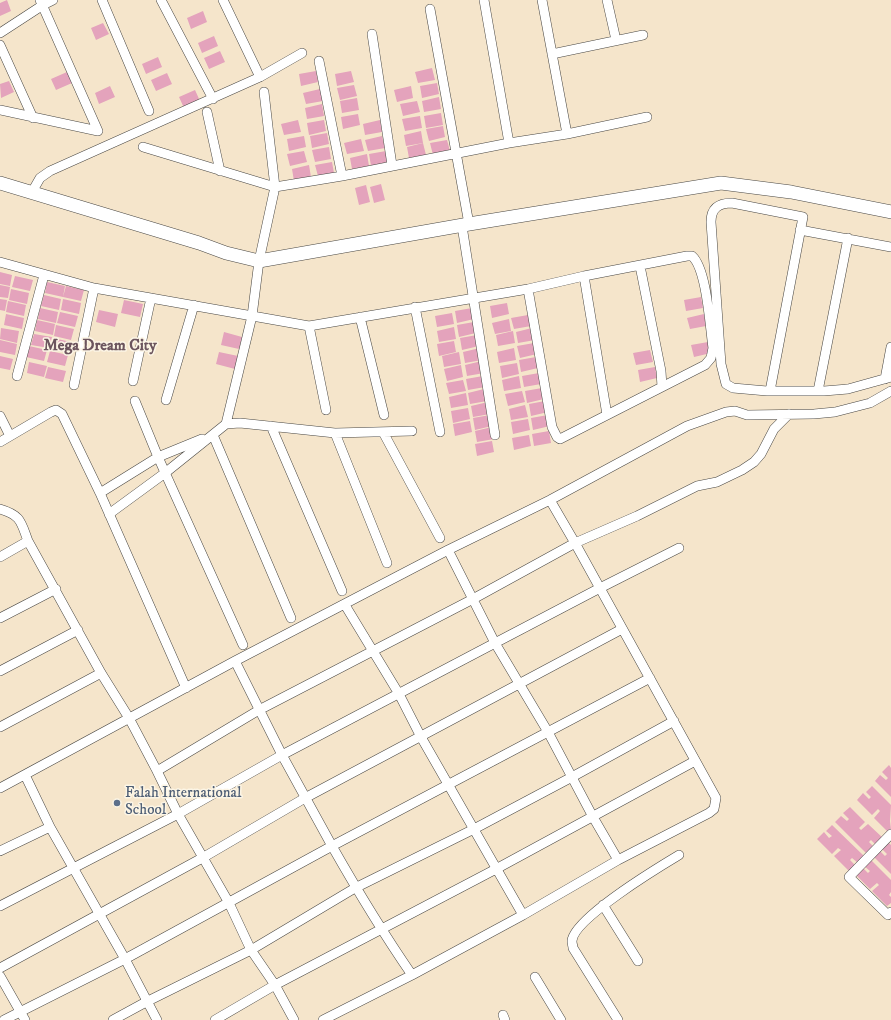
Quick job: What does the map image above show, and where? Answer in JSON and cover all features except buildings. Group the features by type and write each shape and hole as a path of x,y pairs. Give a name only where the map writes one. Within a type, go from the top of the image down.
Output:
{"main road":[{"path":"0,183 199,243 226,253 260,261 721,182 791,192 891,212"}],"street":[{"path":"0,33 41,3 53,0"},
{"path":"102,0 148,111"},
{"path":"161,0 213,99"},
{"path":"223,0 260,77"},
{"path":"484,0 509,143"},
{"path":"542,0 567,134"},
{"path":"607,0 616,40"},
{"path":"0,110 98,131 41,3"},
{"path":"430,9 457,153 474,297 495,435"},
{"path":"372,34 392,165"},
{"path":"552,54 643,35"},
{"path":"0,45 33,118"},
{"path":"32,192 40,178 50,171 260,77 302,53"},
{"path":"319,61 342,176"},
{"path":"226,424 252,316 260,261 275,187 264,92"},
{"path":"207,112 220,171"},
{"path":"143,148 275,187 342,176 392,165 509,143 567,134 647,118"},
{"path":"770,390 803,217 732,203 724,203 716,207 711,216 714,279 721,364 726,384 733,388 770,390 818,391 848,388 888,378 891,347"},
{"path":"800,230 891,247"},
{"path":"818,391 848,238"},
{"path":"0,262 94,288 309,326 528,289 584,276 692,256 699,265 703,277 713,348 711,358 705,365 563,438 557,438 552,427 528,289"},
{"path":"640,266 661,371 662,387"},
{"path":"17,376 44,275"},
{"path":"584,276 607,415"},
{"path":"74,386 94,288"},
{"path":"133,381 151,298"},
{"path":"166,400 194,305"},
{"path":"415,307 440,432"},
{"path":"360,317 384,415"},
{"path":"309,326 326,410"},
{"path":"0,788 235,661 448,550 550,500 687,426 721,413 735,411 747,415 828,412 870,403 891,392"},
{"path":"135,401 158,458 243,645"},
{"path":"0,442 56,410 62,414 100,493 186,688"},
{"path":"157,771 259,710 473,599 575,544 637,516 697,486 717,482 742,470 754,462 761,454 774,429 789,414"},
{"path":"0,416 10,436"},
{"path":"109,514 165,473 226,424 240,423 335,433 412,432"},
{"path":"271,426 342,591"},
{"path":"383,432 440,538"},
{"path":"335,433 387,563"},
{"path":"100,493 158,458 213,435"},
{"path":"213,435 291,618"},
{"path":"323,1020 412,975 523,915 618,860 714,809 716,798 550,500"},
{"path":"0,509 12,512 20,519 28,541 56,589 101,673 129,718 178,814 229,903 251,950 275,985 294,1020"},
{"path":"0,557 28,541"},
{"path":"0,906 74,869 178,814 282,756 600,588 679,548"},
{"path":"448,550 496,643 548,732 593,817 618,860"},
{"path":"0,618 56,589"},
{"path":"345,605 399,694 421,737 523,915"},
{"path":"0,968 204,858 306,798 622,629"},
{"path":"0,671 78,630"},
{"path":"235,661 282,756 355,888 381,930 412,975"},
{"path":"0,727 101,673"},
{"path":"4,1020 125,959 332,846 650,678"},
{"path":"113,1020 251,950 355,888 474,829 674,721"},
{"path":"215,1020 275,985 695,762"},
{"path":"25,775 50,827 125,959 156,1020"},
{"path":"0,851 50,827"},
{"path":"891,834 849,876 888,915 891,912"},
{"path":"618,1020 573,948 572,942 574,936 603,905 645,875 679,855"},
{"path":"603,905 638,961"},
{"path":"0,976 24,1020"},
{"path":"534,977 561,1020"}],"place":[{"name":"Falah International School","path":"117,803"}],"district":[{"name":"Mega Dream City","path":"100,347"}]}
